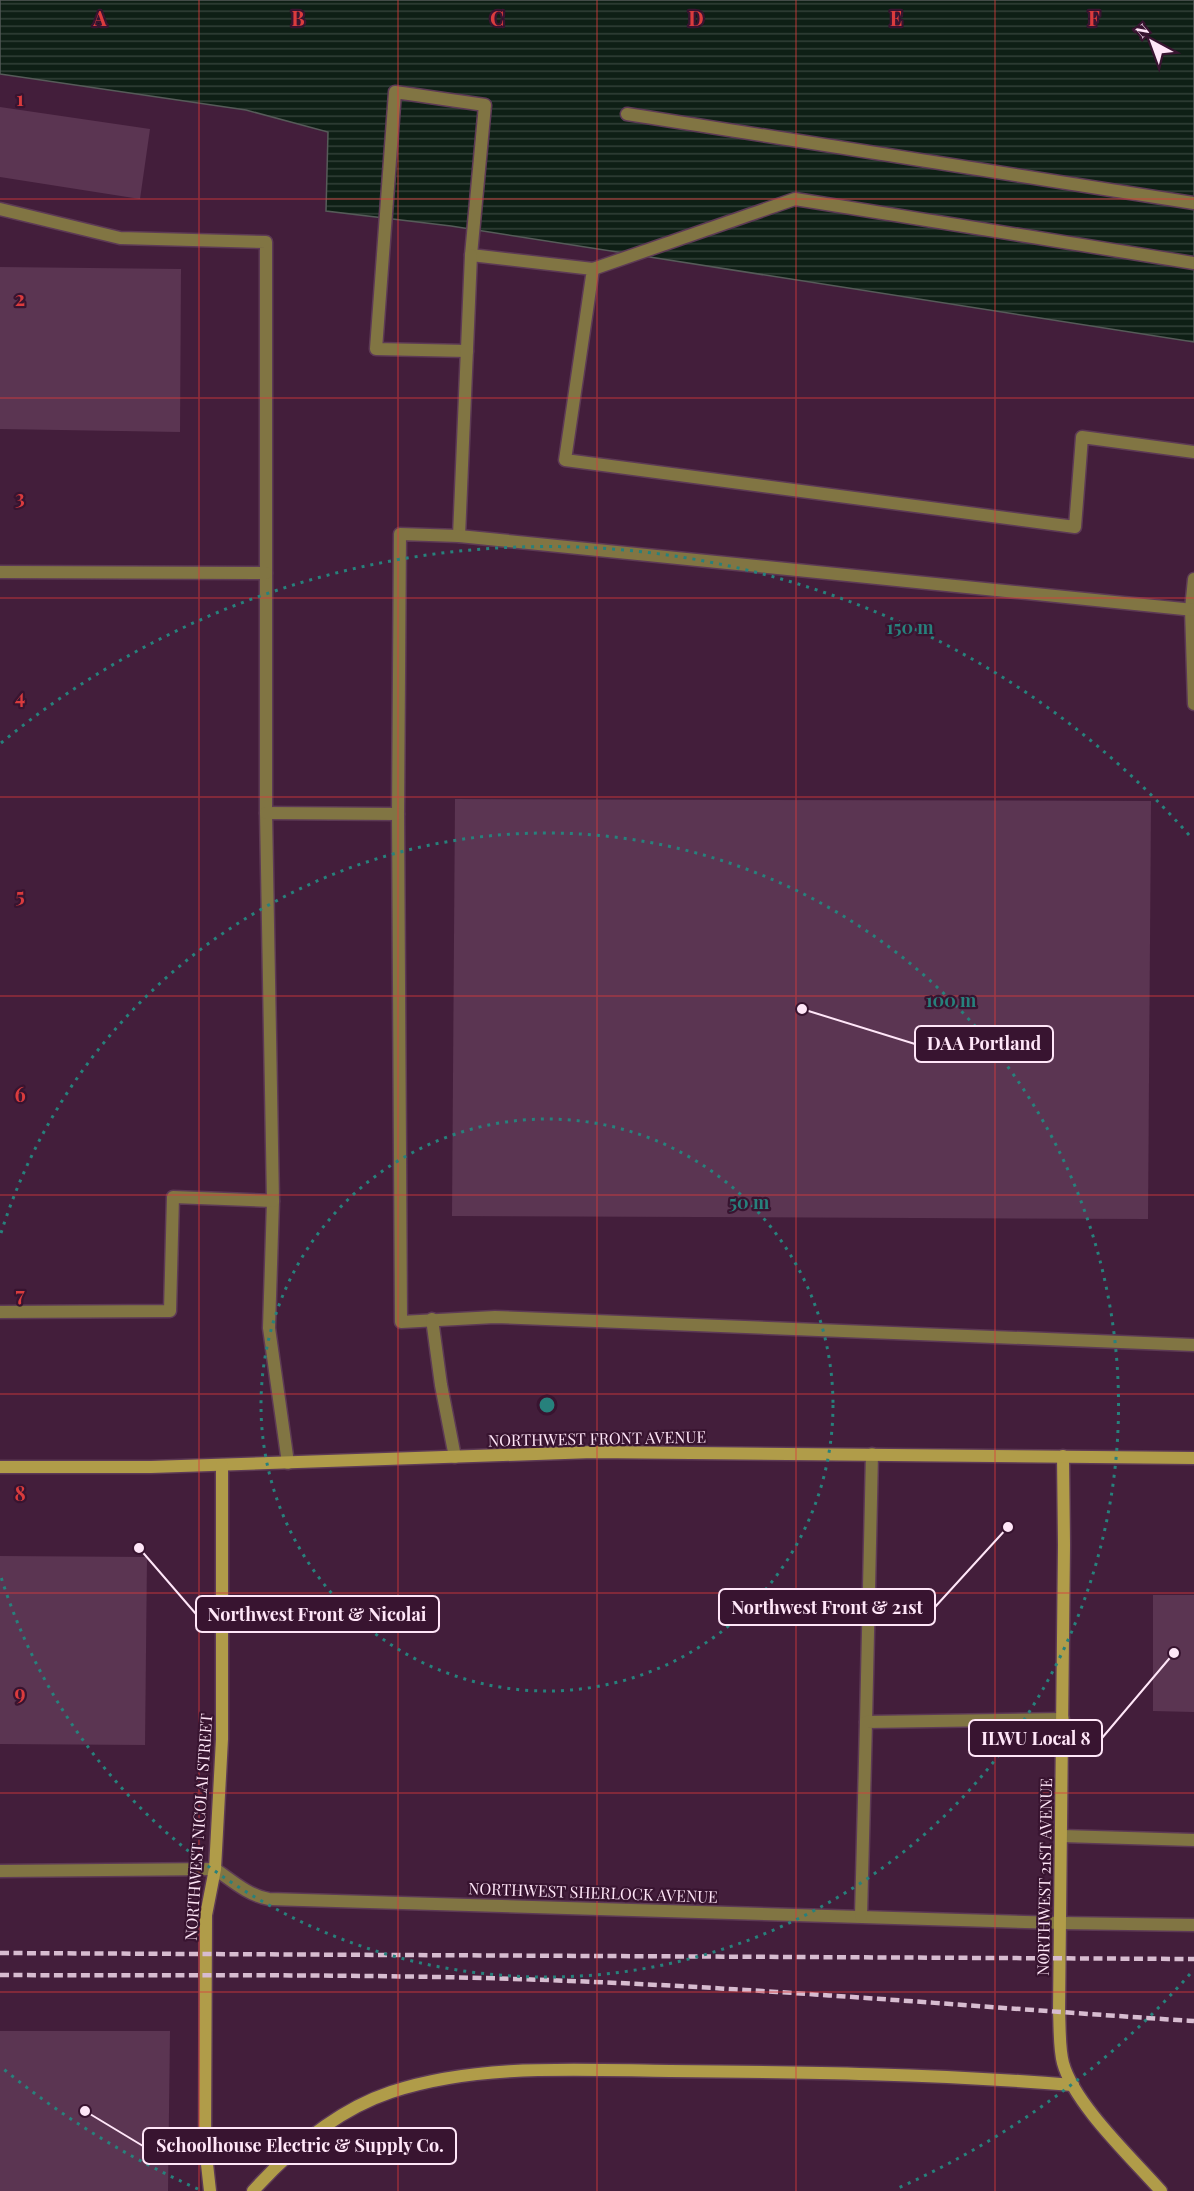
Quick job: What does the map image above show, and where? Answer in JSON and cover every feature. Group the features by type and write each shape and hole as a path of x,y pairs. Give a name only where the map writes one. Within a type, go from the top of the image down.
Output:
{"street":[{"path":"459,536 467,351 471,255 485,105 395,92 376,349 467,351"},
{"path":"627,114 1194,204"},
{"path":"471,255 593,269 795,199 1194,263"},
{"path":"0,209 120,238 266,242 266,813 273,1201 269,1328 288,1463"},
{"path":"593,269 565,460 1075,527 1083,437 1194,452"},
{"path":"1192,610 459,536 400,534 398,814 400,1322 495,1317 1194,1345"},
{"path":"0,572 266,573"},
{"path":"1194,579 1192,610 1194,704"},
{"path":"266,813 398,814"},
{"path":"0,1312 170,1311 173,1197 273,1201"},
{"path":"432,1319 441,1385 455,1457"},
{"name":"NORTHWEST FRONT AVENUE","path":"0,1467 222,1465 593,1452 1194,1458"},
{"path":"861,1917 872,1454"},
{"name":"NORTHWEST 21ST AVENUE","path":"1063,1456 1063,1719 1059,2012 1063,2063 1073,2085 1109,2134 1161,2191"},
{"name":"NORTHWEST NICOLAI STREET","path":"210,2191 205,2146 206,1915 215,1869 222,1740 222,1465"},
{"path":"866,1722 1063,1719"},
{"path":"1062,1836 1194,1840"},
{"path":"0,1870 215,1869"},
{"name":"NORTHWEST SHERLOCK AVENUE","path":"215,1869 252,1893 269,1899 1194,1925"},
{"path":"253,2191 314,2133 364,2103 418,2084 482,2074 600,2070 880,2073 1073,2085"}],"shaded area":[{"path":"0,0 1194,0 1194,342 451,226 326,211 328,132 246,110 0,74"}],"building":[{"path":"0,107 150,129 140,199 0,177"},
{"path":"0,267 181,269 180,432 0,429"},
{"path":"455,799 1151,801 1148,1219 452,1216"},
{"path":"0,1556 147,1557 145,1745 0,1744"},
{"path":"1153,1595 1194,1595 1194,1712 1153,1711"},
{"path":"0,2031 170,2031 168,2191 0,2191"}],"railway":[{"path":"0,1953 1194,1959"},
{"path":"0,1975 500,1978 649,1984 1194,2021"}],"place":[{"name":"DAA Portland","path":"802,1009"},
{"name":"Northwest Front & 21st","path":"1008,1527"},
{"name":"Northwest Front & Nicolai","path":"139,1548"},
{"name":"ILWU Local 8","path":"1174,1653"},
{"name":"Schoolhouse Electric & Supply Co.","path":"85,2111"}]}
